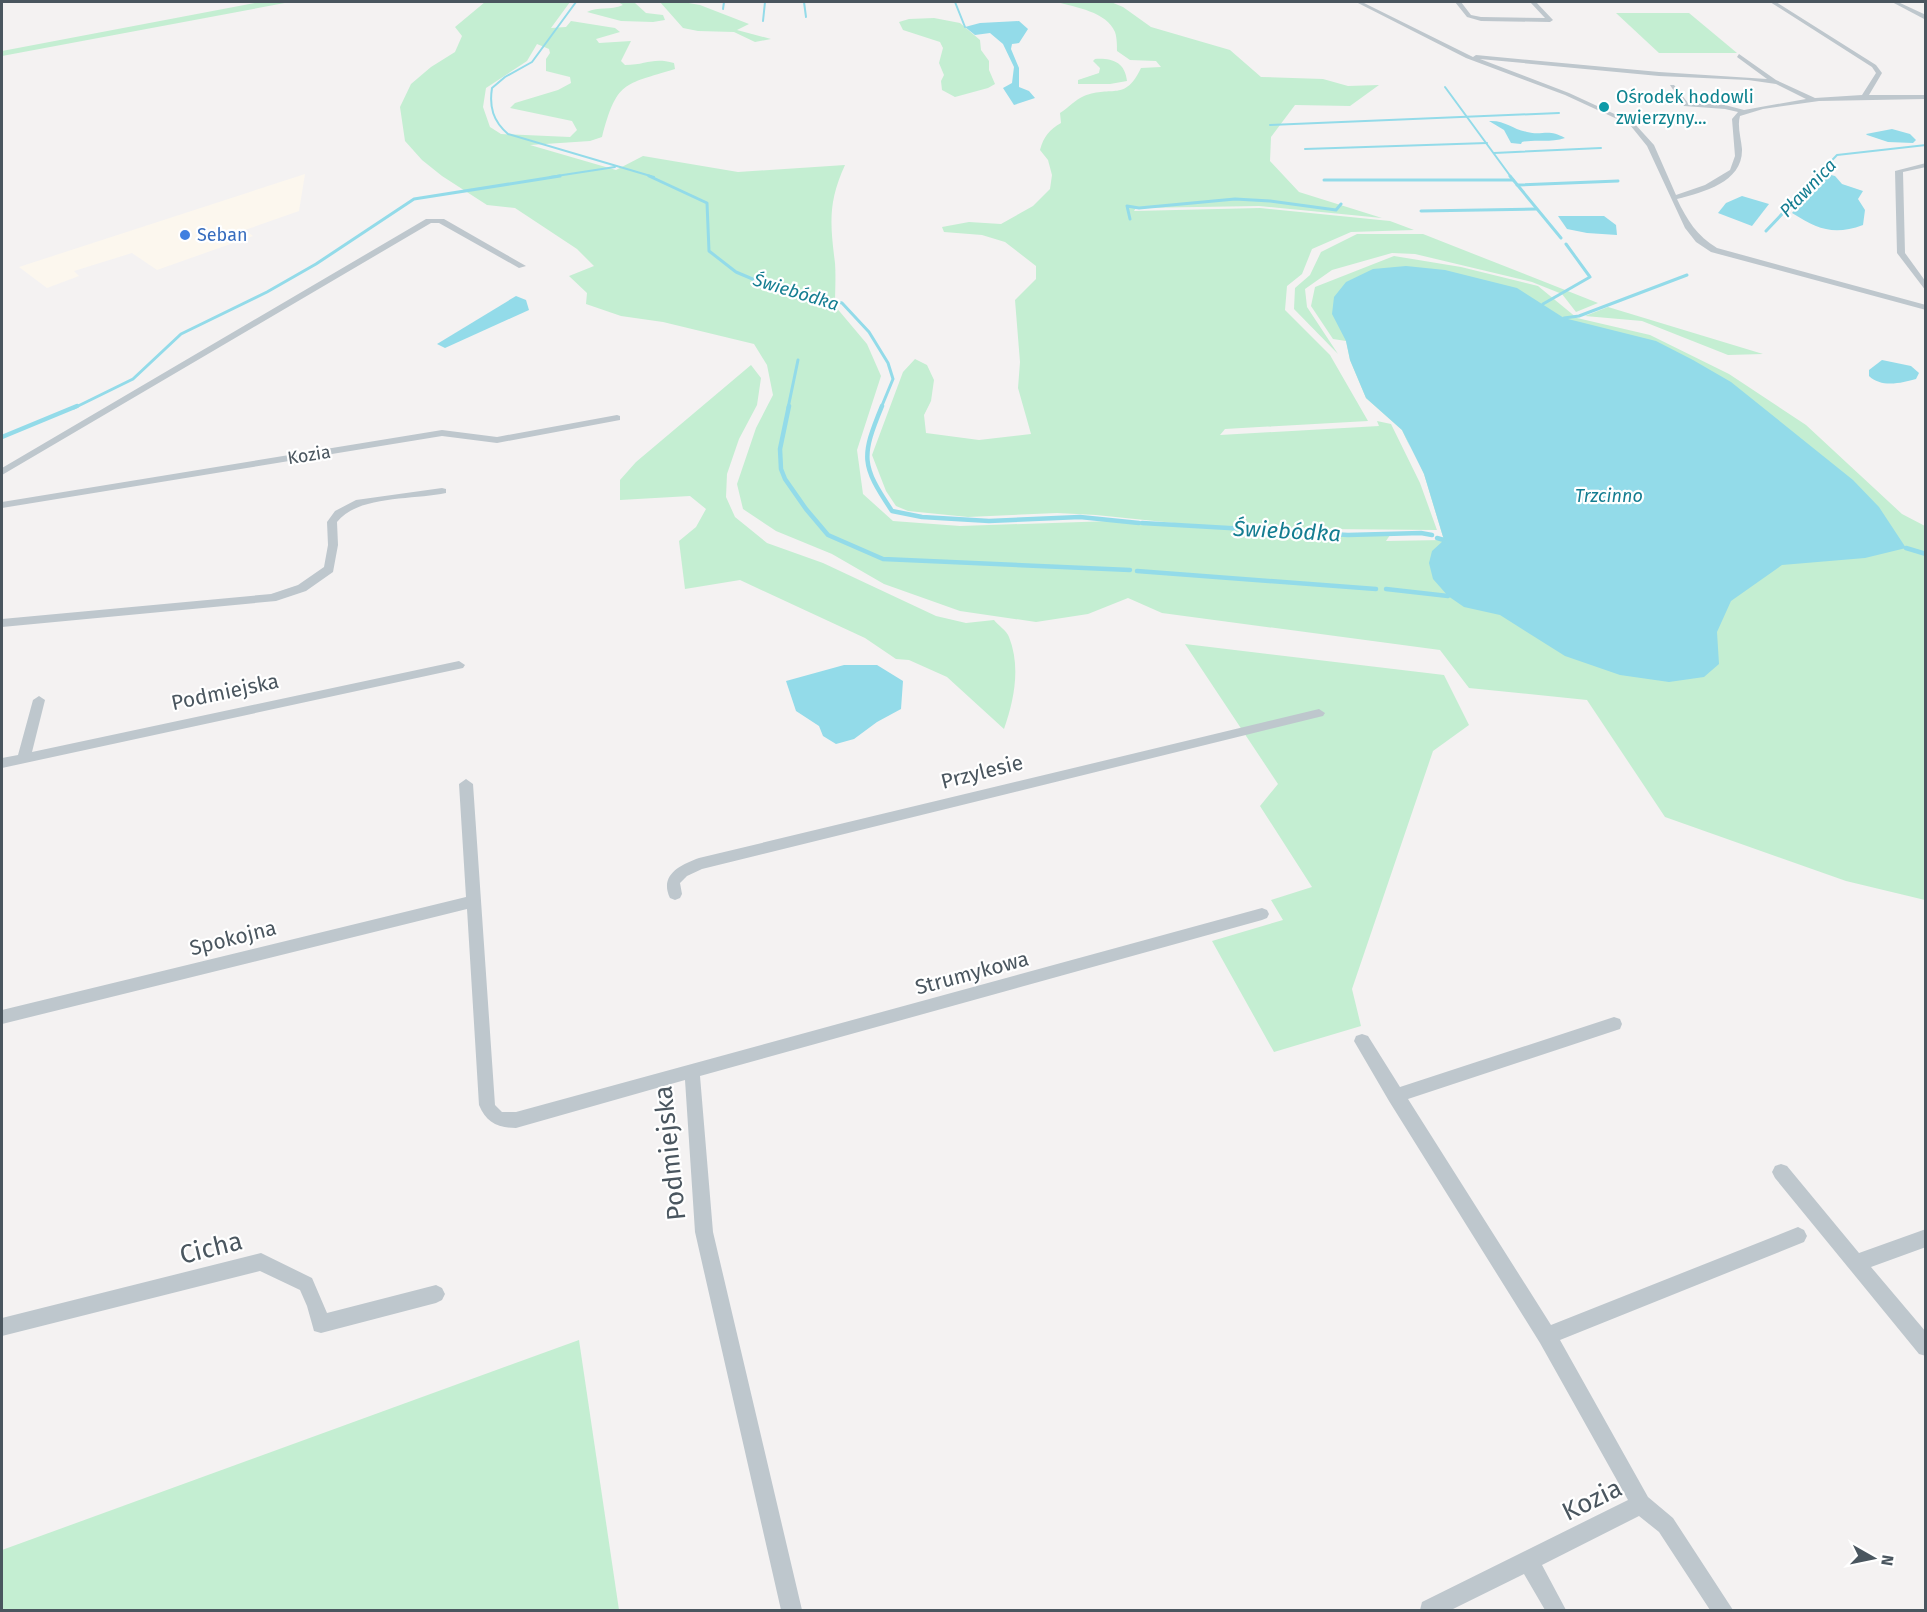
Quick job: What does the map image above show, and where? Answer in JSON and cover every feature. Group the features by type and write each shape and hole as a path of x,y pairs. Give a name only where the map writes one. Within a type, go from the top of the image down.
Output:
{"street":[{"path":"1359,2 1468,57 1567,94 1632,124 1650,145 1692,235 1714,250 1926,308"},
{"path":"1458,2 1469,16 1481,19 1550,20 1533,2"},
{"path":"1773,2 1874,66 1879,75 1874,85 1866,92 1865,98"},
{"path":"1895,2 1926,18"},
{"path":"1739,56 1778,82 1816,101"},
{"path":"1468,57 1778,82"},
{"path":"1672,86 1686,105 1725,107 1744,112 1816,101 1926,98"},
{"path":"1673,198 1727,177 1734,170 1737,160 1735,119 1744,112"},
{"path":"1926,165 1899,171 1899,232 1901,253 1926,289"},
{"path":"2,472 429,222 441,221 522,266"},
{"name":"Kozia","path":"2,505 442,433 496,440 617,418"},
{"path":"2,623 272,598 302,588 329,569 333,545 332,522 339,513 356,503 442,491"},
{"name":"Podmiejska","path":"2,763 459,666"},
{"path":"24,758 39,700"},
{"name":"Przylesie","path":"675,894 673,881 682,872 699,864 1319,713"},
{"name":"Podmiejska","path":"466,784 486,1105 495,1117 516,1120 692,1071 704,1232 792,1611"},
{"name":"Spokojna","path":"2,1017 474,901"},
{"name":"Strumykowa","path":"692,1071 1262,914"},
{"path":"1395,1096 1614,1024"},
{"path":"1362,1041 1547,1336 1641,1504"},
{"path":"1781,1172 1926,1347"},
{"path":"1547,1336 1798,1236"},
{"path":"1856,1263 1926,1238"},
{"name":"Cicha","path":"2,1326 261,1262 306,1284 316,1304 321,1324 436,1294"},
{"name":"Kozia","path":"1438,1607 1641,1504 1666,1525 1722,1611"},
{"path":"1530,1561 1556,1611"}],"shaded area":[{"path":"305,174 299,211 245,230 253,236 157,270 132,253 74,271 79,276 47,288 19,267"}],"green space":[{"path":"260,2 290,2 2,56 2,51"},
{"path":"485,2 570,2 551,28 566,27 571,21 615,28 620,32 596,39 599,43 631,41 621,61 625,65 655,61 674,63 675,69 633,83 618,95 612,105 602,137 590,141 530,145 616,170 643,156 738,172 845,165 839,178 832,213 835,306 867,344 881,376 857,450 863,494 893,521 960,526 1111,521 1213,527 1096,515 1057,513 968,517 908,511 896,506 886,491 872,455 903,372 915,359 927,365 934,380 931,401 924,415 926,433 979,440 1031,434 1018,388 1020,362 1015,300 1036,279 1036,266 1005,242 982,235 944,232 942,227 969,222 1001,224 1033,206 1050,189 1052,175 1048,160 1040,150 1048,134 1061,123 1060,113 1084,96 1124,89 1135,79 1141,68 1161,67 1156,61 1130,60 1117,51 1115,32 1111,25 1098,15 1057,2 1111,2 1123,7 1151,27 1230,50 1261,77 1323,79 1348,86 1379,85 1350,106 1295,105 1271,137 1270,161 1299,192 1382,218 1259,206 1136,208 1134,211 1260,208 1390,221 1414,230 1351,232 1312,249 1302,274 1287,286 1285,310 1330,355 1368,421 1225,429 1220,435 1379,426 1377,421 1391,424 1420,483 1437,530 1229,528 1390,535 1386,541 1444,540 1424,474 1385,383 1410,447 1402,430 1366,398 1350,360 1346,341 1333,339 1311,306 1315,287 1394,256 1461,267 1538,286 1577,318 1650,335 1729,374 1806,425 1902,514 1925,526 1925,900 1846,881 1665,817 1587,700 1469,688 1440,650 1162,613 1128,598 1088,614 1036,622 960,611 884,584 832,554 776,531 743,509 737,484 756,428 773,395 767,365 754,344 663,322 621,316 586,304 587,293 569,276 594,266 577,249 515,208 487,205 442,176 422,160 405,141 400,107 411,84 431,67 455,52 462,36 455,27","holes":["537,44 549,49 546,71 570,77 571,83 558,90 515,103 510,108 572,121 577,130 570,137 501,134 490,127 483,107 486,88 527,61"]},
{"path":"618,2 637,2 635,3 646,13 663,15 665,20 621,21 587,12 623,5"},
{"path":"660,2 700,5 749,24 737,30 771,39 755,42 734,32 698,31 683,28"},
{"path":"1616,13 1689,13 1737,53 1659,53"},
{"path":"934,18 960,23 980,40 981,50 989,61 989,70 995,84 955,97 942,90 941,81 944,75 939,63 943,48 940,42 903,30 899,22 909,19"},
{"path":"1107,59 1120,65 1124,69 1127,81 1110,84 1078,84 1078,80 1099,73 1100,68 1093,61"},
{"path":"1357,234 1423,234 1598,303 1576,312 1562,294 1532,282 1415,254 1392,253 1332,270 1305,289 1307,307 1338,354 1294,309 1295,288 1310,275 1321,252"},
{"path":"1608,307 1763,354 1728,355 1642,321 1585,316"},
{"path":"751,365 761,378 757,405 739,439 727,474 726,497 735,517 767,543 823,563 936,616 966,623 994,620 1008,635 1015,660 1015,683 1004,729 947,677 909,660 896,659 865,638 740,580 685,589 679,541 696,527 706,509 690,496 620,500 620,480 636,462"},
{"path":"1185,644 1444,675 1469,725 1433,751 1352,989 1361,1026 1274,1052 1212,941 1283,920 1271,900 1312,887 1260,806 1278,784"},
{"path":"579,1340 619,1610 2,1610 2,1550"}],"water":[{"path":"1019,21 1028,29 1019,43 1012,44 1011,49 1019,68 1019,87 1029,91 1035,98 1014,105 1003,88 1012,83 1014,67 1003,44 990,33 975,35 965,27 980,23"},
{"path":"1489,121 1500,122 1522,131 1554,133 1565,138 1527,141 1521,144 1511,143 1504,130"},
{"path":"1892,129 1910,134 1916,140 1913,143 1888,142 1866,134"},
{"path":"1823,173 1835,176 1842,184 1863,191 1858,199 1865,210 1863,225 1843,230 1826,229 1792,213"},
{"path":"1742,196 1769,204 1752,226 1718,213 1726,203"},
{"path":"1558,216 1604,216 1616,225 1617,235 1567,229"},
{"name":"Trzcinno","path":"1406,266 1445,270 1517,288 1564,318 1656,341 1693,360 1731,382 1853,480 1879,507 1906,548 1865,558 1782,565 1731,601 1717,632 1719,664 1704,677 1669,682 1620,675 1565,656 1500,615 1464,607 1448,596 1433,579 1429,563 1432,551 1444,540 1424,474 1402,430 1366,398 1350,360 1346,341 1332,314 1334,297 1346,282 1373,269"},
{"path":"516,296 526,300 529,310 445,348 437,344"},
{"path":"1882,360 1911,366 1919,373 1916,379 1904,382 1892,384 1879,382 1869,376 1869,370"},
{"path":"844,665 877,665 903,681 901,709 877,722 854,739 836,744 823,736 819,726 796,711 786,681"}],"waterway":[{"name":"Świebódka","path":"576,2 532,62 505,77 492,88 491,101 496,119 508,134 654,177"},
{"path":"723,9 724,2"},
{"path":"763,21 765,2"},
{"path":"804,2 806,17"},
{"path":"955,2 965,27"},
{"path":"1445,87 1467,117"},
{"path":"1467,117 1559,113"},
{"path":"1270,125 1467,117"},
{"path":"1467,117 1486,143"},
{"path":"1305,149 1486,143"},
{"path":"1486,143 1511,177"},
{"name":"Pławnica","path":"1816,177 1837,155 1926,145"},
{"path":"1494,153 1601,148"},
{"path":"550,177 615,167"},
{"path":"74,408 133,379 181,334 267,292 316,264 414,199 560,176"},
{"name":"Świebódka","path":"649,176 707,203 709,251 736,272 762,283 842,303 869,332 888,363 893,379 881,408"},
{"path":"1510,176 1517,185"},
{"name":"Pławnica","path":"1766,231 1818,176"},
{"path":"1324,180 1513,180"},
{"path":"1517,185 1618,181"},
{"path":"1517,185 1561,238"},
{"path":"1130,219 1127,206 1139,208 1235,199 1270,201 1336,210 1341,204"},
{"path":"1421,211 1536,209"},
{"path":"1543,304 1590,277 1566,244"},
{"name":"Pławnica","path":"1564,318 1579,316 1687,275"},
{"path":"788,408 798,360"},
{"path":"2,437 77,406"},
{"path":"789,406 780,449 781,469 785,479 806,509 828,535 883,559 1130,570"},
{"name":"Świebódka","path":"882,406 870,437 868,460 874,482 892,511 922,517 989,521 1080,517 1139,523"},
{"name":"Świebódka","path":"1142,523 1348,535 1421,533 1432,535"},
{"name":"Świebódka","path":"1437,538 1444,540"},
{"path":"1906,548 1926,554"},
{"path":"1137,571 1376,589"},
{"path":"1386,589 1448,596"}],"place":[{"name":"Ośrodek hodowli zwierzyny...","path":"1604,107"},
{"name":"Seban","path":"185,235"}]}
